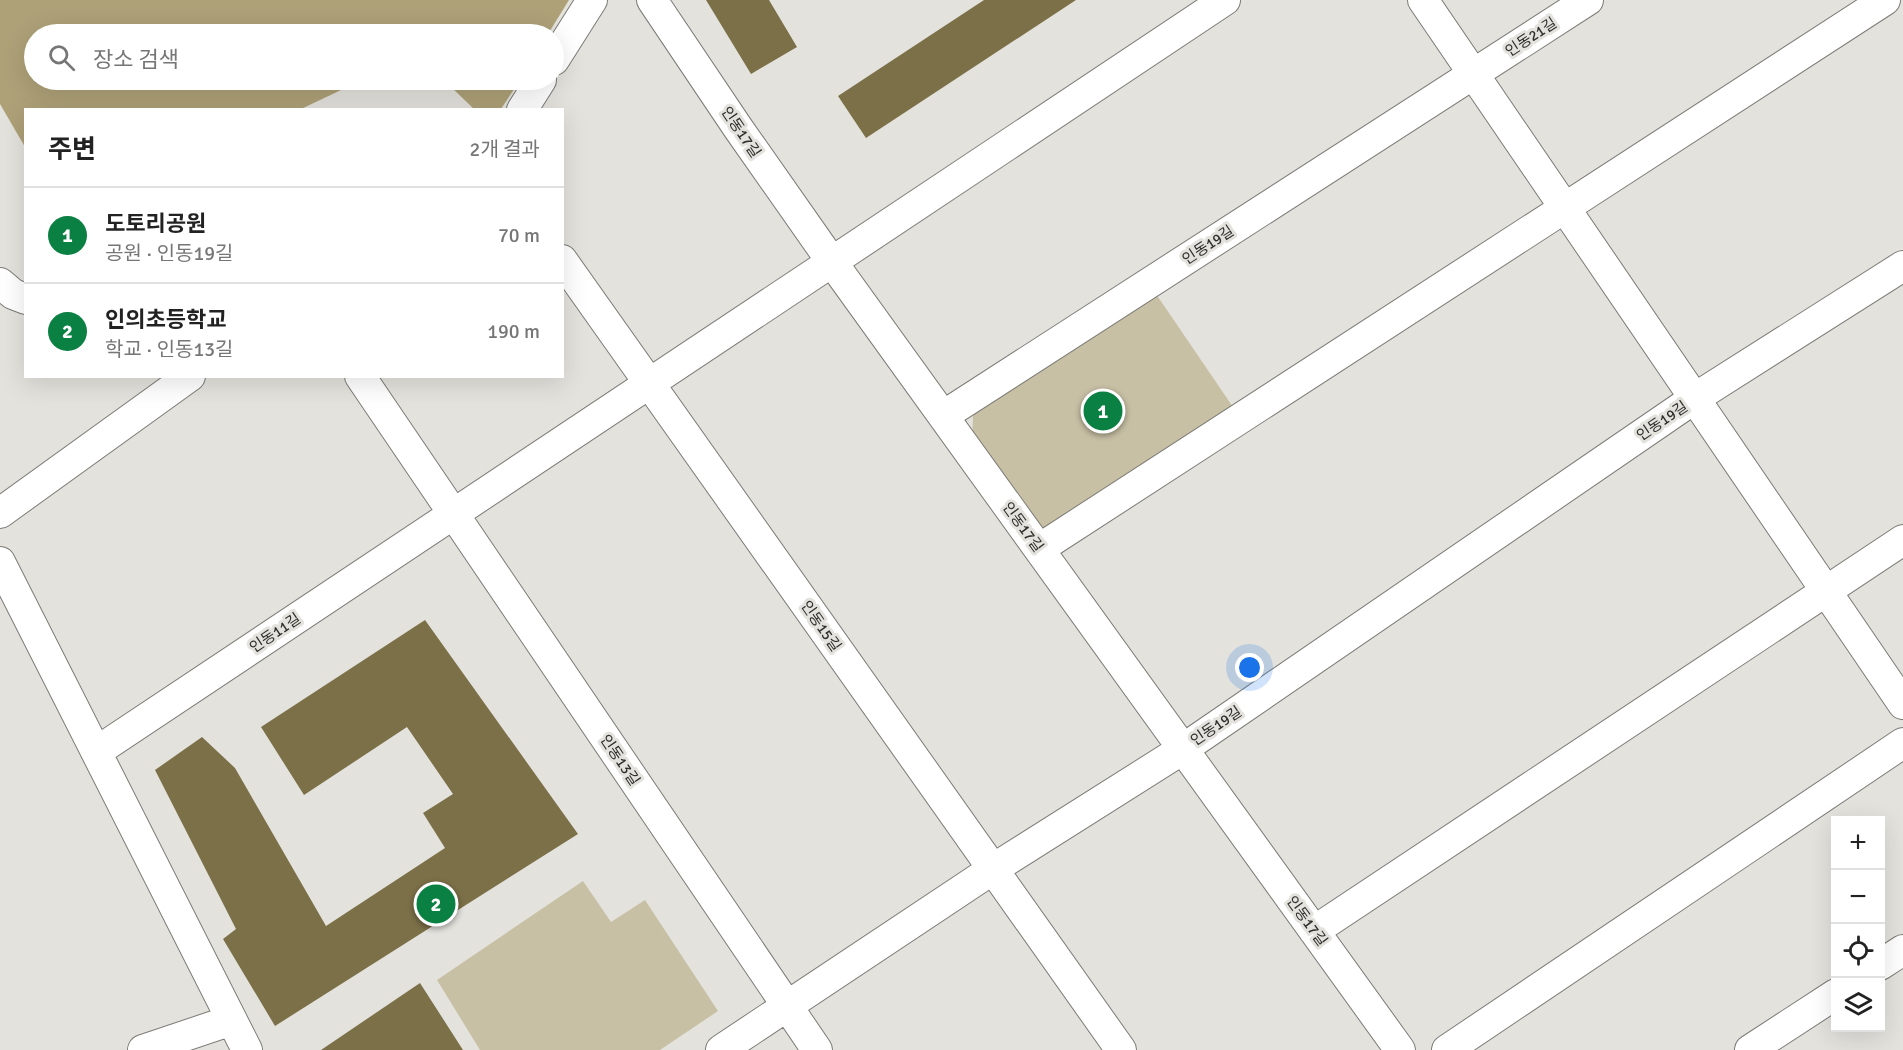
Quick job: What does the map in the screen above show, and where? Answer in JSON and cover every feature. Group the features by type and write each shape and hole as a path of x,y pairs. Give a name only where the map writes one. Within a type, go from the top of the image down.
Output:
{"street":[{"path":"564,44 592,0"},
{"name":"인동17길","path":"652,0 832,262 1400,1050"},
{"path":"454,514 1225,0"},
{"name":"인동19길","path":"1423,0 1903,704"},
{"name":"인동21길","path":"1473,74 1588,0"},
{"path":"1039,549 1885,0"},
{"name":"인동19길","path":"943,416 1473,74"},
{"path":"523,108 535,90"},
{"name":"인동15길","path":"564,263 1121,1050"},
{"name":"인동19길","path":"1183,749 1695,398 1903,266"},
{"path":"0,283 13,294 24,298"},
{"path":"0,513 187,378"},
{"name":"인동13길","path":"361,378 817,1050"},
{"name":"인동11길","path":"96,753 454,514"},
{"path":"1314,931 1903,540"},
{"path":"0,562 247,1050"},
{"path":"1447,1050 1903,743"},
{"path":"721,1050 993,869 1183,749"},
{"path":"1885,962 1903,950"},
{"path":"1750,1050 1831,997"},
{"path":"142,1050 232,1020"}],"shaded area":[{"path":"0,0 569,0 554,24 24,24 24,90 341,90 303,108 24,108 24,145 0,104"},
{"path":"454,90 513,90 502,108 473,108"},
{"path":"1154,291 1233,407 1062,524 1032,531 972,442 973,415"},
{"path":"583,881 611,922 645,900 718,1011 660,1050 480,1050 437,980"}],"building":[{"path":"706,0 769,0 797,47 751,74"},
{"path":"984,0 1076,0 866,138 838,96"},
{"path":"425,620 578,834 275,1026 223,939 236,929 155,770 202,737 235,768 326,926 445,848 423,813 453,794 407,727 304,795 261,727"},
{"path":"420,983 463,1050 321,1050"}],"place":[{"name":"도토리공원","path":"1103,411"},
{"name":"인의초등학교","path":"436,904"}]}
